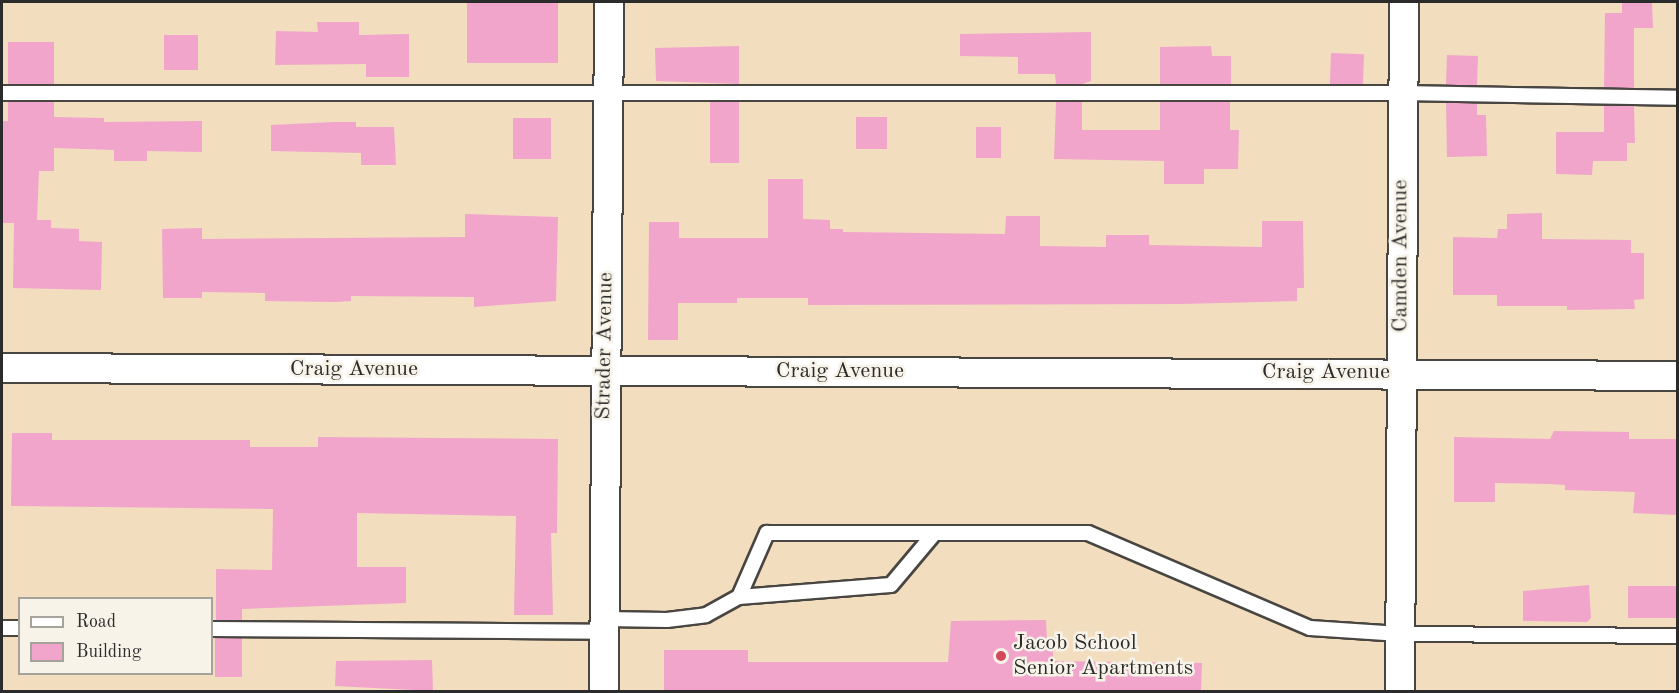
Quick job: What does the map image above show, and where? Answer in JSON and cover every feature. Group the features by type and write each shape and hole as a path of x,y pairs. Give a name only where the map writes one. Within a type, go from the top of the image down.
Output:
{"street":[{"name":"Strader Avenue","path":"604,692 609,2"},
{"name":"Camden Avenue","path":"1400,692 1404,2"},
{"name":"Craig Avenue","path":"2,368 1677,376"}],"lane":[{"path":"2,93 1402,93 1677,98"},
{"path":"739,597 766,533 933,535 1088,533 1310,628 1400,634 1677,636"},
{"path":"213,629 604,625 706,615 739,597 891,585 933,535"},
{"path":"2,628 18,628"}],"building":[{"path":"467,2 558,2 558,63 467,63"},
{"path":"1622,2 1652,2 1653,28 1634,28 1634,88 1604,88 1605,13 1622,13"},
{"path":"317,22 359,22 359,35 409,34 409,77 366,77 366,64 275,65 276,31 318,32"},
{"path":"1091,32 1091,81 1082,84 1056,84 1055,74 1018,74 1018,57 960,56 960,34"},
{"path":"164,35 198,35 198,70 164,70"},
{"path":"8,42 54,42 54,84 8,84"},
{"path":"739,46 739,84 656,81 655,48"},
{"path":"1211,46 1212,56 1231,56 1231,84 1160,84 1160,47"},
{"path":"1331,53 1364,54 1363,85 1330,84"},
{"path":"1447,55 1478,56 1477,86 1446,85"},
{"path":"8,102 54,102 54,117 104,118 104,122 202,121 202,152 147,151 147,161 114,161 114,150 54,148 54,171 39,171 37,220 51,220 51,228 79,229 79,241 102,242 101,290 13,288 14,223 2,223 2,121 8,121"},
{"path":"710,102 739,102 739,163 710,163"},
{"path":"1056,102 1082,102 1082,130 1160,130 1160,102 1230,102 1230,130 1239,130 1238,169 1204,169 1204,184 1164,184 1164,161 1054,159"},
{"path":"1446,103 1477,103 1477,115 1486,115 1487,156 1447,157"},
{"path":"1604,106 1634,106 1635,143 1627,143 1627,161 1593,161 1592,175 1556,174 1556,132 1604,132"},
{"path":"856,117 887,117 887,149 856,149"},
{"path":"513,118 551,118 551,159 513,159"},
{"path":"356,122 356,127 394,127 396,165 361,165 361,153 271,151 271,125"},
{"path":"976,127 1001,127 1001,158 976,158"},
{"path":"768,179 803,179 803,219 830,220 830,229 843,229 843,232 1005,234 1006,216 1040,216 1040,246 1106,247 1106,235 1149,235 1149,245 1262,247 1262,221 1303,221 1304,288 1297,288 1297,301 1180,304 808,305 808,298 737,298 737,303 678,303 678,340 648,340 649,222 679,222 679,238 768,238"},
{"path":"1542,213 1542,239 1631,240 1631,253 1644,253 1644,299 1634,300 1635,309 1567,310 1567,306 1497,306 1497,295 1453,295 1453,237 1497,238 1498,229 1507,229 1507,214"},
{"path":"465,214 558,217 556,301 474,307 474,297 351,296 351,301 335,302 265,301 265,293 202,292 202,298 163,298 162,229 202,228 202,239 465,237"},
{"path":"1554,431 1629,432 1629,439 1677,439 1677,515 1633,513 1635,492 1565,490 1565,485 1550,484 1495,483 1495,502 1454,502 1454,437 1550,439"},
{"path":"12,433 52,433 52,440 250,440 250,447 318,447 318,437 558,439 557,533 551,533 553,615 514,615 516,516 357,513 357,567 406,567 406,603 242,609 242,620 216,620 216,569 272,570 273,509 11,506"},
{"path":"1589,585 1591,618 1587,622 1523,621 1523,591"},
{"path":"1628,586 1677,586 1677,618 1628,618"},
{"name":"Jacob School Senior Apartments","path":"1046,620 1047,642 1053,642 1053,661 1202,663 1201,692 664,692 664,650 748,650 748,662 948,662 951,621"},
{"path":"215,638 242,638 242,677 215,677"},
{"path":"432,660 433,691 335,686 336,661"}],"place":[{"name":"Jacob School Senior Apartments","path":"1001,656"}]}
